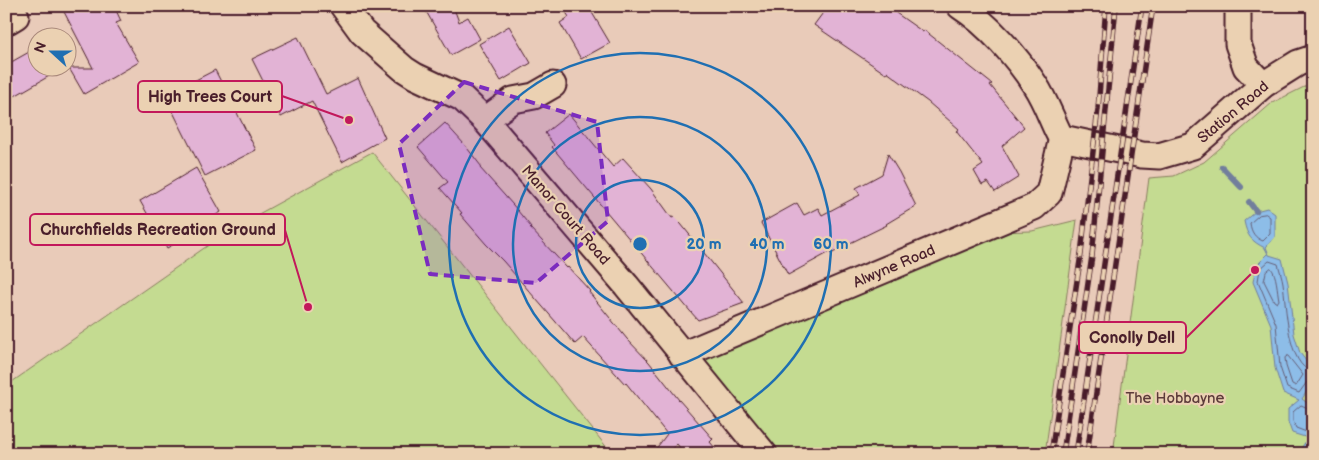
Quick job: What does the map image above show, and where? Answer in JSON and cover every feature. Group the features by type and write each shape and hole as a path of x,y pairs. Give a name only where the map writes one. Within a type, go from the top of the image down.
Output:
{"street":[{"path":"6,22 16,16 11,6"},
{"name":"Manor Court Road","path":"343,6 362,32 404,69 462,98 485,120 764,454"},
{"path":"960,6 974,15 1014,56 1036,86 1062,138"},
{"path":"1238,6 1238,44 1246,67 1263,85"},
{"name":"Station Road","path":"1062,138 1142,155 1159,156 1193,146 1263,85 1298,63 1313,58"},
{"path":"485,120 513,100 534,96 553,85"},
{"name":"Alwyne Road","path":"682,355 1034,207 1049,193 1062,138"}],"highlighted area":[{"path":"464,82 597,122 608,221 536,283 430,274 399,144"}],"green space":[{"name":"The Hobbayne","path":"1313,85 1313,454 1113,454 1149,178 1174,176 1204,162 1272,103 1306,86"},
{"path":"372,152 612,454 6,454 6,386 233,228"},
{"path":"1077,220 1045,454 781,454 695,356 996,232 1032,231"}],"water":[{"path":"1267,208 1275,214 1275,237 1266,247 1269,255 1282,259 1288,283 1294,334 1300,353 1310,366 1312,383 1302,399 1313,407 1313,454 1298,453 1308,438 1292,433 1288,422 1288,409 1299,400 1283,393 1275,368 1271,325 1253,282 1256,266 1268,254 1265,248 1250,238 1244,221 1256,211"}],"building":[{"path":"61,6 114,6 121,21 116,23 139,62 84,94 75,78 78,78 78,68 93,68 78,39 78,28 72,28"},
{"path":"423,6 453,6 459,22 468,17 480,39 451,55"},
{"path":"562,6 588,6 610,43 581,59 560,23 569,17"},
{"path":"828,6 886,6 923,32 924,30 992,84 990,85 1024,127 1002,146 1019,177 995,192 988,182 982,185 974,171 983,165 956,131 959,129 928,102 887,72 886,74 814,25"},
{"path":"509,26 531,63 501,81 479,44"},
{"path":"298,37 326,94 358,78 385,138 342,162 312,101 281,117 252,59"},
{"path":"28,53 28,78 46,78 6,101 6,65"},
{"path":"215,70 256,150 205,176 165,96"},
{"path":"569,114 613,167 623,158 651,189 672,218 674,217 681,224 744,303 698,320 552,147 554,145 545,133"},
{"path":"445,123 464,144 481,166 480,168 513,205 530,228 590,291 627,339 649,362 713,439 710,442 720,454 685,454 677,444 666,454 652,454 667,434 626,383 583,337 575,344 460,214 462,213 440,188 448,182 418,147"},
{"path":"888,154 916,206 887,225 831,254 830,252 788,275 761,223 797,203 804,215 818,208 822,215 860,195 856,188 882,174"},
{"path":"196,168 221,212 181,236 183,239 167,248 140,201"}],"waterway":[{"path":"1222,167 1241,187"},
{"path":"1249,202 1256,211"}],"railway":[{"path":"1051,454 1081,254 1098,109 1106,6"},
{"path":"1063,454 1092,256 1116,6"},
{"path":"1076,454 1142,6"},
{"path":"1087,454 1153,6"}],"place":[{"name":"High Trees Court","path":"349,120"},
{"name":"Conolly Dell","path":"1255,270"},
{"name":"Churchfields Recreation Ground","path":"308,307"}]}
